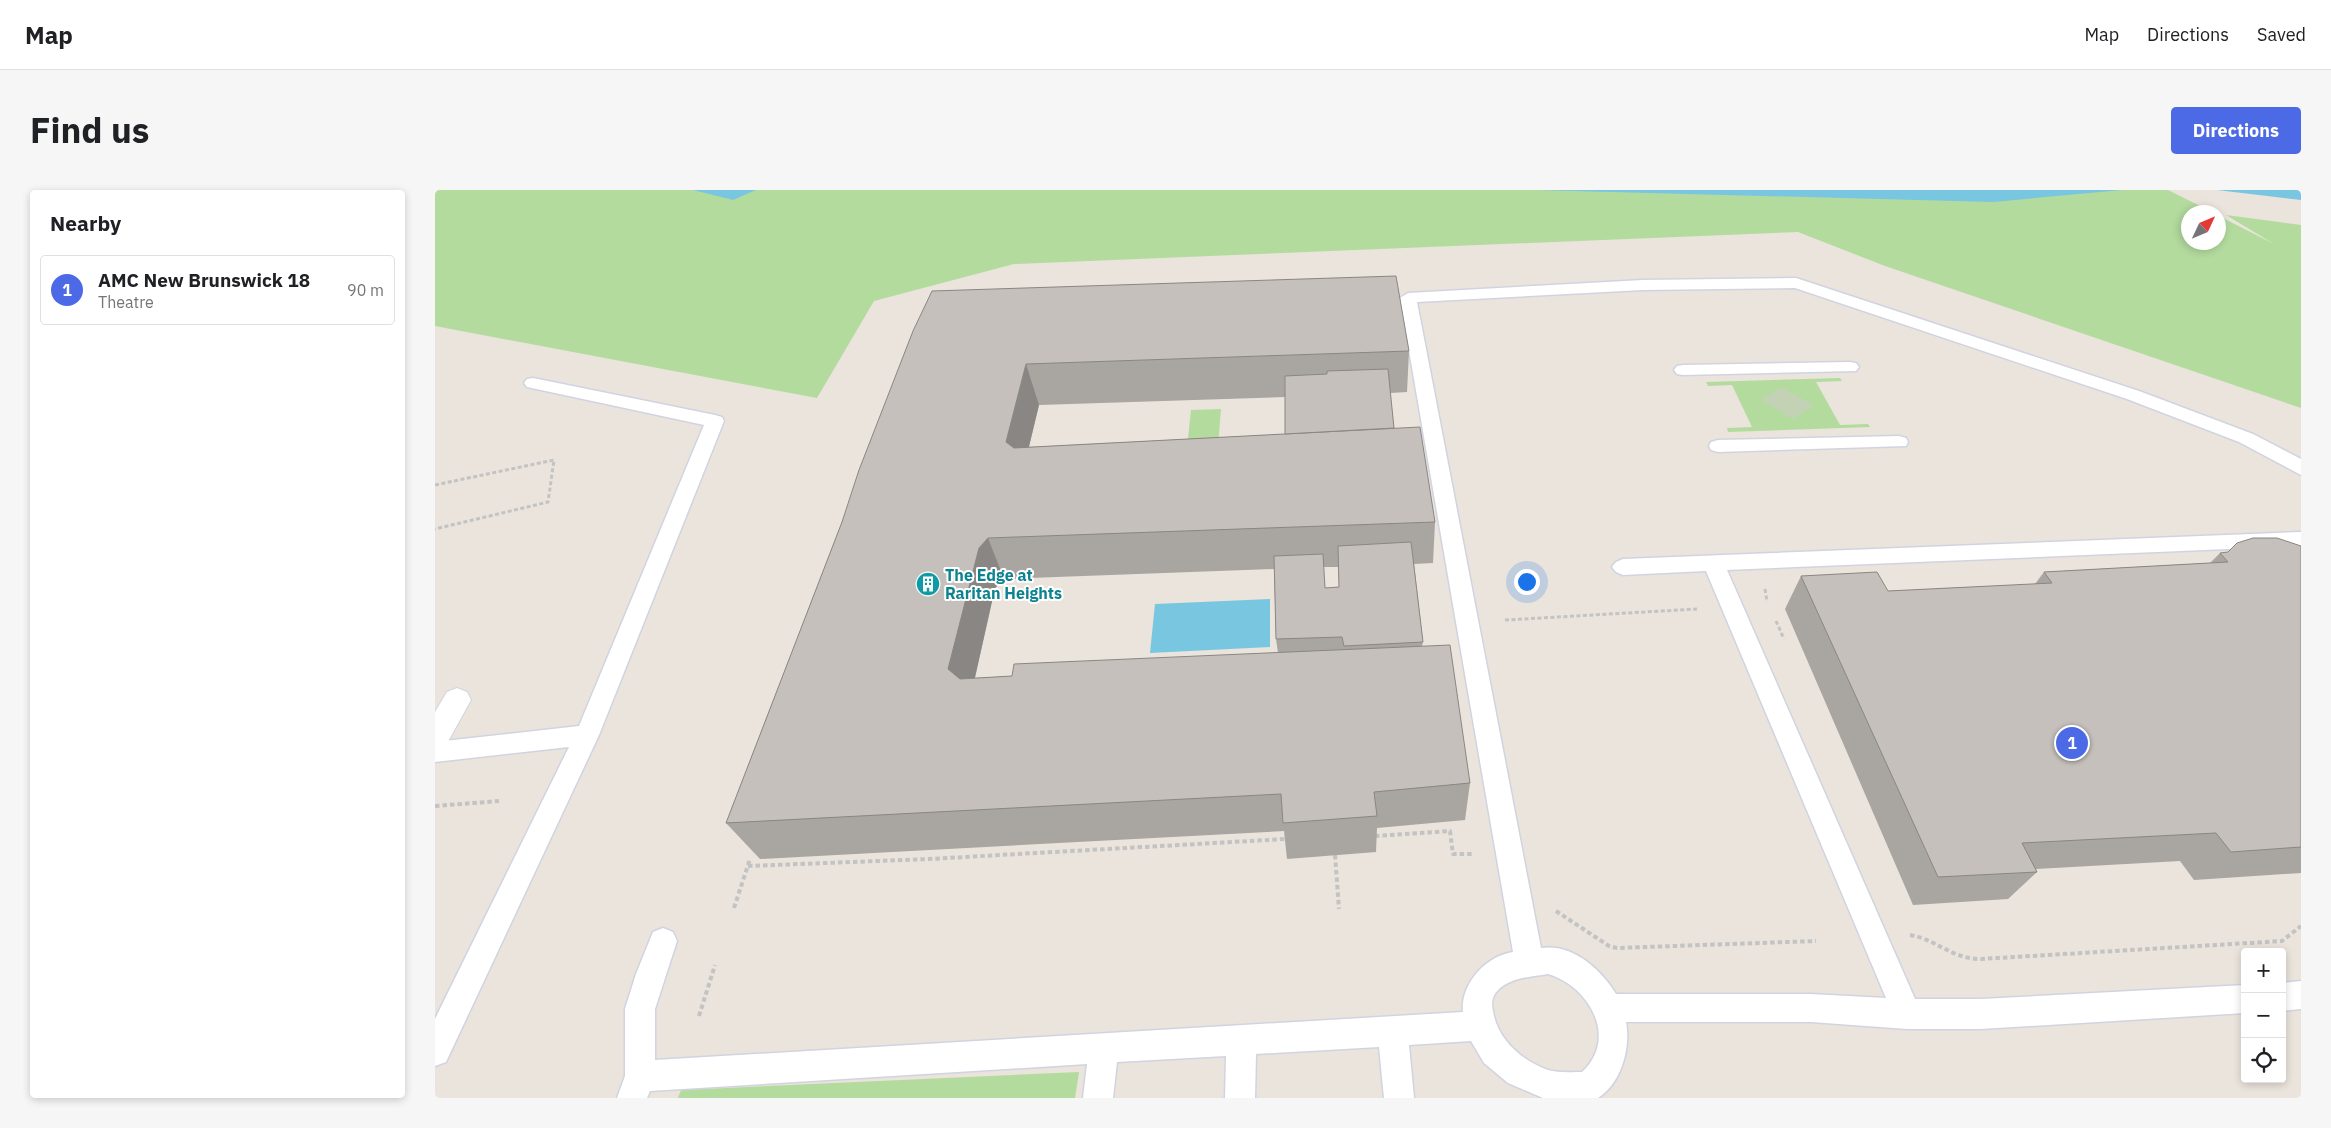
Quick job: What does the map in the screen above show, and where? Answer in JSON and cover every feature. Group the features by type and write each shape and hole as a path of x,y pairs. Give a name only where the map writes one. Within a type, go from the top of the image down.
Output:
{"street":[{"path":"435,738 457,700"}],"lane":[{"path":"1529,960 1409,298 1643,285 1796,284 2133,395 2246,438 2289,460 2301,469"},
{"path":"1683,370 1850,367"},
{"path":"435,1051 587,735 715,421 533,383"},
{"path":"1719,446 1899,442"},
{"path":"1623,567 1714,565 2301,539"},
{"path":"1714,565 1907,1014"},
{"path":"435,752 587,735"},
{"path":"663,941 650,974 640,1009 636,1087 1104,1049 1477,1026"},
{"path":"1529,960 1548,960 1567,966 1583,976 1598,990 1608,1008 1614,1029 1613,1051 1604,1071 1589,1086 1569,1096 1546,1098 1525,1093 1506,1081 1491,1065 1480,1046 1477,1026 1478,1007 1484,989 1511,965 1529,960"},
{"path":"2286,996 2301,995"},
{"path":"1608,1008 1811,1008 1907,1014 1981,1014 2241,999"},
{"path":"1393,1032 1399,1098"},
{"path":"1240,1098 1241,1041"},
{"path":"1098,1098 1104,1049"}],"path":[{"path":"435,485 554,460 548,502 435,528"},
{"path":"1766,586 1765,592 1771,610"},
{"path":"1505,620 1698,610 1695,603"},
{"path":"1774,617 1788,648"},
{"path":"435,806 499,801"},
{"path":"1375,836 1450,832 1453,854 1475,854"},
{"path":"748,866 929,859 1286,840"},
{"path":"1335,855 1339,909"},
{"path":"734,908 750,859"},
{"path":"1552,906 1555,910 1609,946 1617,948 1816,941"},
{"path":"1905,926 1909,935 1916,935 1946,952 1965,958 2281,941 2301,926"},
{"path":"699,1016 715,965"}],"green space":[{"path":"435,190 2168,190 2198,205 2181,205 2181,250 2226,250 2226,220 2274,244 2226,215 2301,225 2301,408 1885,266 1798,232 1014,264 874,301 817,398 435,326"},
{"path":"1840,378 1842,381 1816,382 1840,425 1868,424 1870,427 1728,432 1727,428 1752,427 1732,385 1708,386 1706,382"},
{"path":"1781,387 1814,405 1793,419 1761,400"},
{"path":"1221,409 1218,447 1187,448 1191,410"},
{"path":"1079,1072 1075,1098 678,1098 681,1090"}],"water":[{"path":"693,190 756,190 733,200"},
{"path":"1537,190 2122,190 1993,202"},
{"path":"2217,190 2301,190 2301,200"},
{"path":"1270,599 1270,647 1150,653 1155,604"}],"building":[{"name":"The Edge at Raritan Heights","path":"1396,276 1409,351 1026,364 1006,442 1014,448 1420,427 1435,522 988,538 979,548 948,669 960,679 1012,676 1014,664 1450,645 1470,783 1374,792 1377,816 1283,823 1281,794 726,823 842,522 859,470 913,331 932,291"},
{"path":"1388,369 1394,428 1285,434 1285,376 1327,374 1327,371"},
{"path":"2253,538 2277,538 2301,546 2301,847 2231,852 2216,833 2022,843 2037,872 1938,877 1801,576 1877,572 1888,591 2052,583 2044,572 2228,562 2220,553 2228,552 2237,543"},
{"path":"1411,542 1423,642 1344,646 1342,637 1276,639 1274,556 1323,554 1325,588 1339,587 1338,546"}],"place":[{"name":"The Edge at Raritan Heights","path":"928,584"},
{"name":"AMC New Brunswick 18","path":"2072,743"}]}
